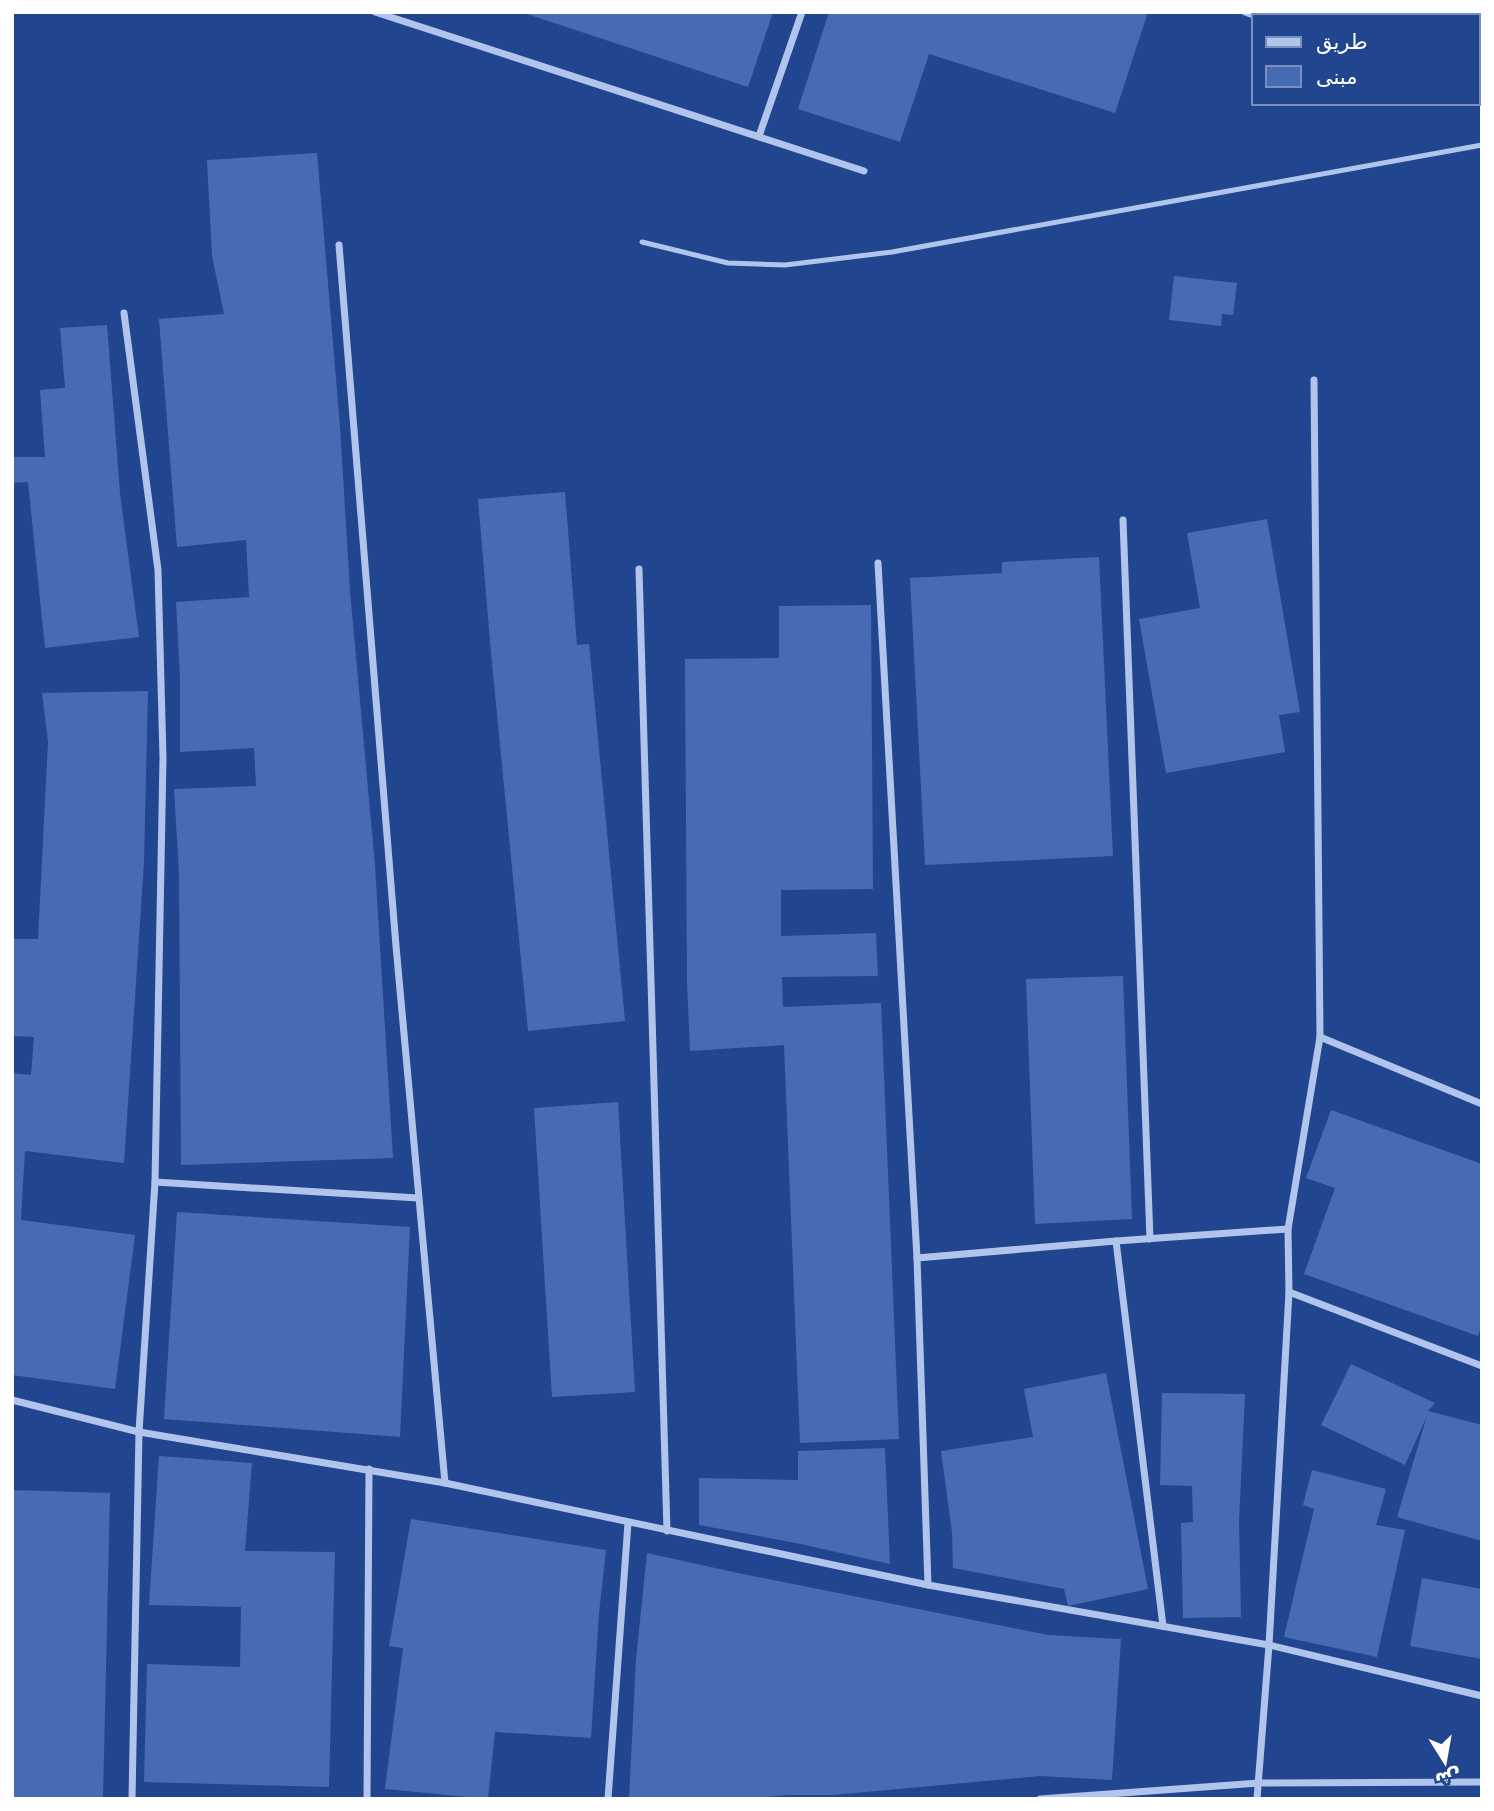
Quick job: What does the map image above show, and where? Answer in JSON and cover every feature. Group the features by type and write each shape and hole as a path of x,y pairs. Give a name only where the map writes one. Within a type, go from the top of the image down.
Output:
{"street":[{"path":"374,12 864,171"},
{"path":"759,136 802,12"},
{"path":"339,245 418,1198 445,1483"},
{"path":"124,313 158,570 163,758 155,1182 139,1432 132,1799"},
{"path":"1256,1799 1269,1645 1289,1292 1288,1229 1320,1037 1314,380"},
{"path":"1123,520 1150,1239"},
{"path":"878,563 917,1258 929,1585"},
{"path":"639,569 667,1531"},
{"path":"1320,1037 1482,1104"},
{"path":"155,1182 418,1198"},
{"path":"917,1258 1288,1229"},
{"path":"1116,1241 1163,1626"},
{"path":"1289,1292 1482,1366"},
{"path":"12,1400 139,1432 445,1483 929,1585 1269,1645 1482,1696"},
{"path":"367,1799 369,1469"},
{"path":"608,1799 628,1523"},
{"path":"1040,1799 1259,1783 1482,1782"}],"lane":[{"path":"642,242 728,263 785,265 892,252 1482,145"}],"building":[{"path":"521,12 773,12 748,87"},
{"path":"829,12 1148,12 1115,113 929,54 900,142 798,109"},
{"path":"1334,12 1427,12 1426,14"},
{"path":"317,153 340,426 350,591 375,865 393,1158 181,1165 179,874 174,789 256,786 254,748 180,752 176,602 249,597 246,540 177,547 159,319 224,314 212,256 207,160"},
{"path":"1174,276 1237,283 1233,315 1222,314 1221,326 1169,320"},
{"path":"107,325 120,493 139,637 45,648 28,482 12,483 12,457 45,457 40,390 65,388 60,328"},
{"path":"565,492 577,645 589,644 625,1021 528,1031 478,499"},
{"path":"1267,519 1300,712 1279,715 1285,752 1166,773 1139,619 1200,608 1187,533"},
{"path":"1099,557 1113,856 925,865 910,578 1002,573 1002,562"},
{"path":"871,605 873,889 781,890 781,936 876,933 878,976 782,977 783,1007 881,1003 899,1439 800,1443 784,1045 690,1051 687,982 685,659 779,658 779,606"},
{"path":"148,691 144,862 124,1163 25,1151 21,1220 135,1235 115,1389 12,1375 12,1073 31,1075 34,1037 12,1036 12,939 38,939 48,742 42,693"},
{"path":"1123,976 1132,1219 1035,1224 1026,979"},
{"path":"618,1102 635,1392 552,1397 534,1108"},
{"path":"1331,1110 1482,1164 1482,1325 1478,1336 1304,1274 1335,1188 1306,1178"},
{"path":"177,1212 410,1227 400,1437 164,1419"},
{"path":"1351,1364 1435,1403 1428,1411 1482,1425 1482,1541 1397,1517 1427,1416 1405,1465 1321,1425"},
{"path":"1106,1373 1148,1589 1068,1606 1064,1589 953,1568 952,1532 941,1451 1033,1437 1024,1389"},
{"path":"1162,1393 1245,1394 1239,1522 1241,1617 1183,1618 1181,1523 1193,1522 1192,1486 1160,1485"},
{"path":"885,1448 890,1564 699,1525 699,1478 798,1480 798,1451"},
{"path":"159,1456 252,1463 245,1551 335,1552 329,1787 144,1782 147,1664 240,1667 241,1607 149,1605"},
{"path":"1312,1470 1386,1489 1376,1525 1405,1530 1377,1657 1284,1637 1314,1509 1303,1505"},
{"path":"12,1490 110,1493 103,1799 12,1798"},
{"path":"411,1519 606,1550 591,1738 495,1732 488,1799 385,1789 403,1648 389,1646"},
{"path":"647,1553 1048,1635 1121,1639 1112,1780 1040,1776 833,1795 788,1795 748,1799 629,1798 636,1659"},
{"path":"1422,1578 1482,1589 1482,1659 1410,1646"}]}
